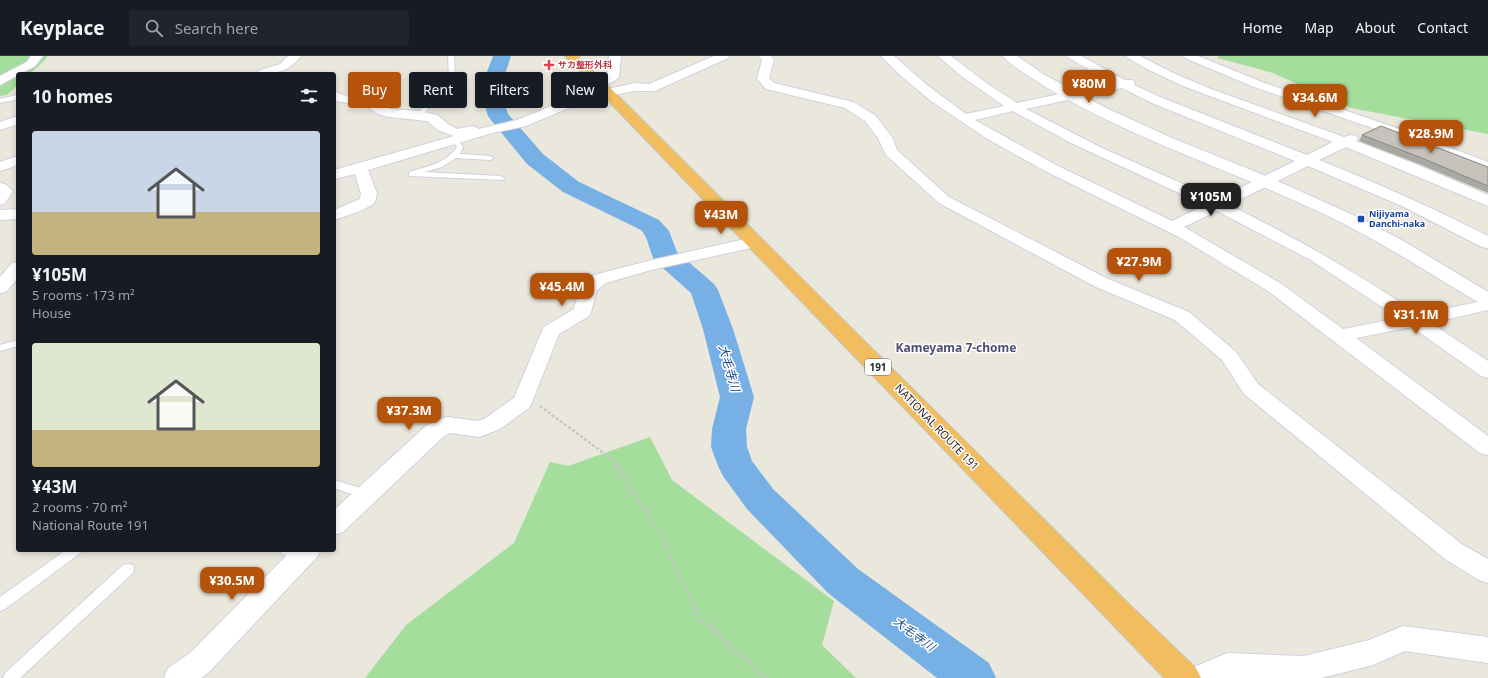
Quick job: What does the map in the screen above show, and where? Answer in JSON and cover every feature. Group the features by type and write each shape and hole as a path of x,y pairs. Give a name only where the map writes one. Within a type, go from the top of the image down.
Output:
{"highway":[{"name":"NATIONAL ROUTE 191","path":"572,56 588,72"},
{"name":"NATIONAL ROUTE 191","path":"608,93 1120,614 1185,678"}],"street":[{"path":"16,72 31,64 37,56"},
{"path":"268,72 284,66 294,56"},
{"path":"608,83 613,78 615,56"},
{"path":"608,88 651,88 724,56"},
{"path":"765,56 768,60 763,79 770,86 849,105 870,118 885,137 891,152 944,200 1102,283 1182,316 1229,356 1251,389 1454,552 1488,572"},
{"path":"887,56 915,83 997,140 1038,162 1171,226 1274,287 1488,448"},
{"path":"944,56 972,79 1050,127 1118,160 1217,204 1282,237 1345,274 1488,371"},
{"path":"1009,56 1041,78 1071,95 1167,141 1316,203 1368,230 1488,300"},
{"path":"1073,56 1123,84 1207,121 1308,160 1424,210 1488,243"},
{"path":"1131,56 1205,91 1418,170 1488,201"},
{"path":"1189,56 1209,66 1265,87 1378,126 1488,167"},
{"path":"964,118 1209,66"},
{"path":"0,81 16,72"},
{"path":"336,98 370,103 388,113 419,115 432,118 443,128 454,132 460,133 480,129 487,131"},
{"path":"336,174 487,131 522,123 558,108"},
{"path":"0,126 16,121"},
{"path":"1171,226 1378,126"},
{"path":"0,167 16,161"},
{"path":"336,214 367,202 369,194 360,167"},
{"path":"0,187 5,191 0,200"},
{"path":"0,215 16,214"},
{"path":"336,523 435,431 447,425 479,429 492,424 523,402 551,331 582,312 589,288 600,279 648,266 754,242"},
{"path":"7,284 16,270"},
{"path":"1338,336 1488,305"},
{"path":"178,678 200,662 298,552"},
{"path":"1202,678 1227,666 1304,669 1372,652 1403,638 1488,650"}],"lane":[{"path":"419,115 442,92 452,77 451,56"},
{"path":"0,101 16,97"},
{"path":"455,156 460,147 456,141"},
{"path":"490,158 455,156 439,164 412,174 500,178"},
{"path":"0,348 16,344"},
{"path":"336,485 366,494"},
{"path":"0,605 72,552"},
{"path":"10,678 128,569"}],"path":[{"path":"523,402 536,402 612,460 657,529 701,619 766,678"}],"green space":[{"path":"0,56 47,56 47,58 32,72 16,72 16,87 7,95 0,96"},
{"path":"1218,56 1488,56 1488,134 1351,108 1273,73 1218,58"},
{"path":"650,437 672,480 834,601 822,645 856,678 365,678 406,625 514,543 550,462 568,466"}],"building":[{"path":"1381,126 1488,167 1488,186 1362,135"}],"waterway":[{"name":"大毛寺川","path":"502,56 490,90 498,116 535,159 571,187 650,225 656,231 665,255 704,290 718,329 737,397 729,429 729,447 736,466 760,499 843,581 973,678"}],"place":[{"name":"サカ整形外科","path":"549,65"},
{"name":"Nijiyama Danchi-naka","path":"1361,219"}],"district":[{"name":"Kameyama 7-chome","path":"956,348"}]}
